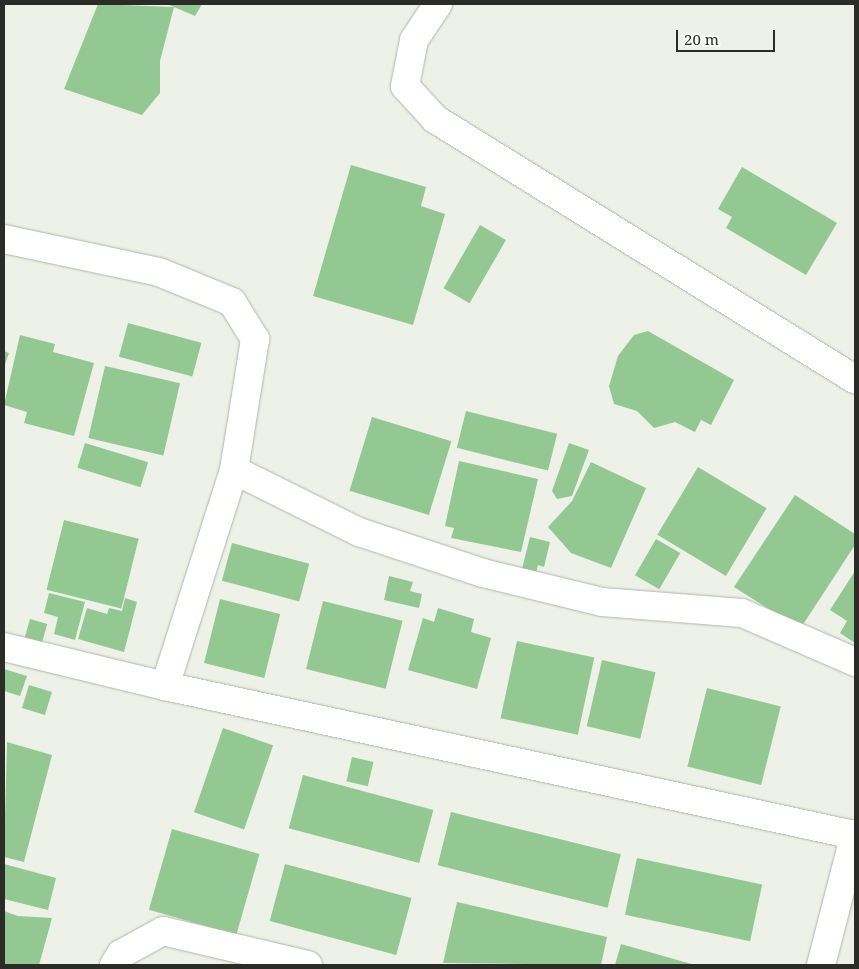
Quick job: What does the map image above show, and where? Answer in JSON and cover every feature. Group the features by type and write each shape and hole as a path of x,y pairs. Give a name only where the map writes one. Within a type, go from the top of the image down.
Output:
{"street":[{"path":"438,4 414,40 405,86 435,119 855,379"},
{"path":"4,239 159,272 232,302 255,339 234,470 165,686"},
{"path":"234,470 359,532 483,573 602,602 742,613 855,662"},
{"path":"4,647 165,686 855,835 821,965"},
{"path":"114,965 121,954 164,931 308,965"}],"building":[{"path":"98,4 174,7 160,61 160,93 142,115 64,89"},
{"path":"167,4 202,4 195,16"},
{"path":"351,165 426,187 421,206 445,214 413,325 313,296"},
{"path":"742,167 837,223 806,275 726,228 732,217 718,209"},
{"path":"480,225 506,240 469,303 444,288"},
{"path":"128,323 201,343 192,376 119,357"},
{"path":"648,331 734,380 711,425 701,420 695,432 675,422 654,428 637,411 614,404 609,386 618,356 634,335"},
{"path":"20,335 55,344 53,352 94,363 74,436 24,423 27,412 4,405"},
{"path":"4,351 9,353 4,367"},
{"path":"105,366 180,383 163,455 88,438"},
{"path":"466,411 557,434 548,471 457,448"},
{"path":"372,417 451,441 429,515 349,491"},
{"path":"85,443 148,462 141,487 77,468"},
{"path":"569,443 589,450 572,496 557,499 552,491"},
{"path":"459,461 538,479 521,552 451,538 454,528 445,526"},
{"path":"591,462 646,488 611,568 571,553 548,527 572,501"},
{"path":"698,467 767,508 726,576 657,535"},
{"path":"795,495 855,534 855,545 800,629 734,587"},
{"path":"64,520 139,539 121,608 47,590"},
{"path":"530,537 550,542 544,567 538,565 536,573 522,569"},
{"path":"656,539 680,553 659,589 635,575"},
{"path":"232,543 309,564 299,601 222,581"},
{"path":"855,571 855,643 840,633 847,621 830,610"},
{"path":"389,576 413,582 410,591 422,594 419,608 384,600"},
{"path":"49,593 85,602 75,640 54,634 58,617 44,613"},
{"path":"125,598 137,602 124,652 78,639 87,608 107,614 109,608 122,611"},
{"path":"220,599 280,614 264,678 204,663"},
{"path":"323,601 403,621 386,689 306,669"},
{"path":"438,608 474,619 471,632 491,638 477,689 408,670 423,618 434,622"},
{"path":"30,619 47,624 42,642 25,637"},
{"path":"517,641 594,657 578,735 501,718"},
{"path":"602,660 656,672 640,739 587,726"},
{"path":"4,669 27,676 20,696 4,691"},
{"path":"29,685 52,692 45,715 22,708"},
{"path":"707,688 781,706 761,785 687,767"},
{"path":"223,728 273,745 244,829 194,812"},
{"path":"7,742 52,755 24,862 4,857"},
{"path":"352,757 373,762 368,786 346,781"},
{"path":"303,775 433,810 419,863 289,828"},
{"path":"451,812 621,854 607,908 438,865"},
{"path":"172,829 259,854 236,935 149,910"},
{"path":"637,858 762,885 750,941 625,915"},
{"path":"4,864 56,878 48,910 4,899"},
{"path":"285,864 412,898 396,955 270,921"},
{"path":"457,902 607,937 601,965 443,963"},
{"path":"4,911 18,916 52,918 39,965 4,965"},
{"path":"621,944 695,965 615,965"}]}
